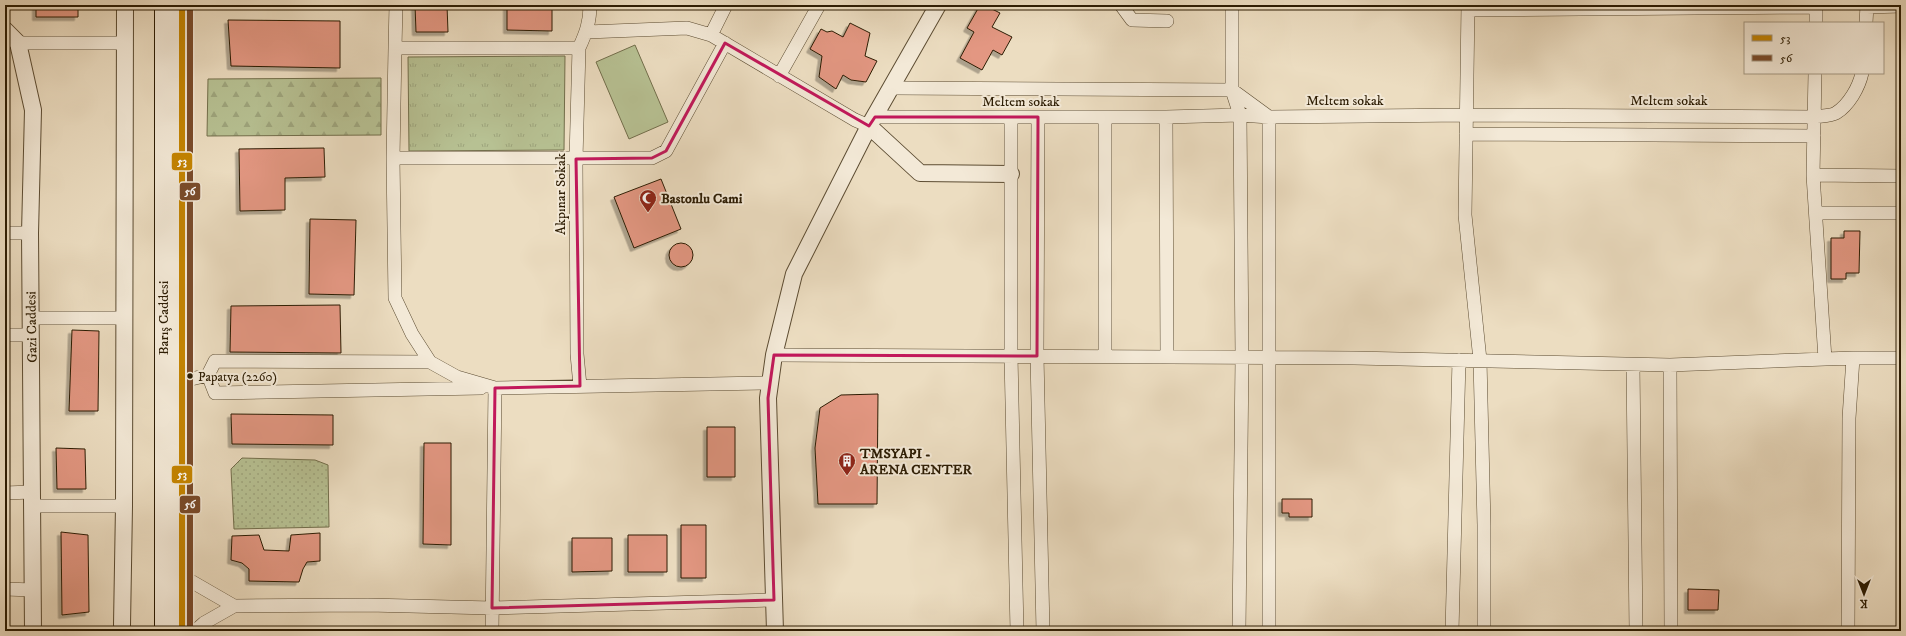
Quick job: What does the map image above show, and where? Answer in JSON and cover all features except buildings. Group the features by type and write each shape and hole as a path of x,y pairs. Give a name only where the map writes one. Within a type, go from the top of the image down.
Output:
{"main road":[{"name":"Barış Caddesi","path":"164,5 164,631"},
{"name":"Barış Caddesi","path":"182,5 182,631"}],"street":[{"path":"122,625 125,318 125,5"},
{"path":"396,5 393,158 395,298 412,334 430,362 457,377 495,388"},
{"name":"Akpınar Sokak","path":"580,386 577,354 576,159 579,48 587,32 590,19 590,5"},
{"path":"711,35 726,5"},
{"path":"779,76 819,5"},
{"path":"775,631 768,398 774,355 794,274 872,122 938,5"},
{"path":"1121,5 1132,20 1168,22"},
{"path":"1232,5 1232,90 1240,115 1242,358 1239,631"},
{"path":"1866,22 1867,6 1901,6"},
{"path":"1484,631 1484,525 1480,360 1465,215 1468,8 1816,7 1816,22"},
{"path":"587,32 687,28 711,35 779,76 872,122 920,173 1011,174"},
{"path":"5,30 18,44 125,43"},
{"path":"393,158 652,158 666,152 725,43"},
{"name":"Gazi Caddesi","path":"18,44 33,110 30,233 33,631"},
{"path":"395,48 579,48"},
{"path":"1815,74 1813,175 1825,359"},
{"name":"Meltem sokak","path":"872,122 1011,117 1166,117 1240,115 1269,117 1466,115 1814,117 1835,114 1850,100 1862,74"},
{"name":"Meltem sokak","path":"892,88 1232,90"},
{"path":"1232,90 1269,117 1269,631"},
{"path":"1011,117 1011,356 1017,631"},
{"path":"1038,117 1037,356 1043,631"},
{"path":"1105,117 1105,356"},
{"path":"1166,117 1167,357"},
{"path":"1466,134 1814,136"},
{"path":"1813,175 1901,176"},
{"path":"1816,213 1901,213"},
{"path":"5,234 30,233"},
{"path":"31,318 125,318"},
{"path":"5,334 31,335"},
{"path":"774,355 1270,357 1670,365 1853,358 1901,358"},
{"path":"1848,631 1850,418 1853,358"},
{"path":"1452,631 1459,360"},
{"path":"430,362 215,361 208,375 215,393 770,383"},
{"path":"1633,364 1636,631"},
{"path":"1670,365 1671,631"},
{"path":"183,381 208,375"},
{"path":"492,631 495,388"},
{"path":"5,493 32,499 124,506"},
{"path":"182,576 234,606"},
{"path":"5,589 33,590"},
{"path":"195,631 204,623 234,606 368,605 492,608 774,600"}],"highlighted area":[{"path":"725,43 869,126 875,117 1038,117 1037,356 774,355 768,398 774,600 492,608 495,388 580,386 576,159 652,158 666,151"}],"green space":[{"path":"635,45 668,122 629,139 596,62"},
{"path":"565,56 564,150 409,151 408,57"},
{"path":"381,78 381,135 207,136 208,79"},
{"path":"242,458 315,460 328,465 329,527 234,529 231,469"}],"transit line":[{"name":"53","path":"182,5 182,631"},
{"name":"56","path":"190,5 190,631"}],"place":[{"name":"Bastonlu Cami","path":"648,213"},
{"name":"Papatya (2260)","path":"190,376"},
{"name":"TMSYAPI - ARENA CENTER","path":"847,476"}]}
